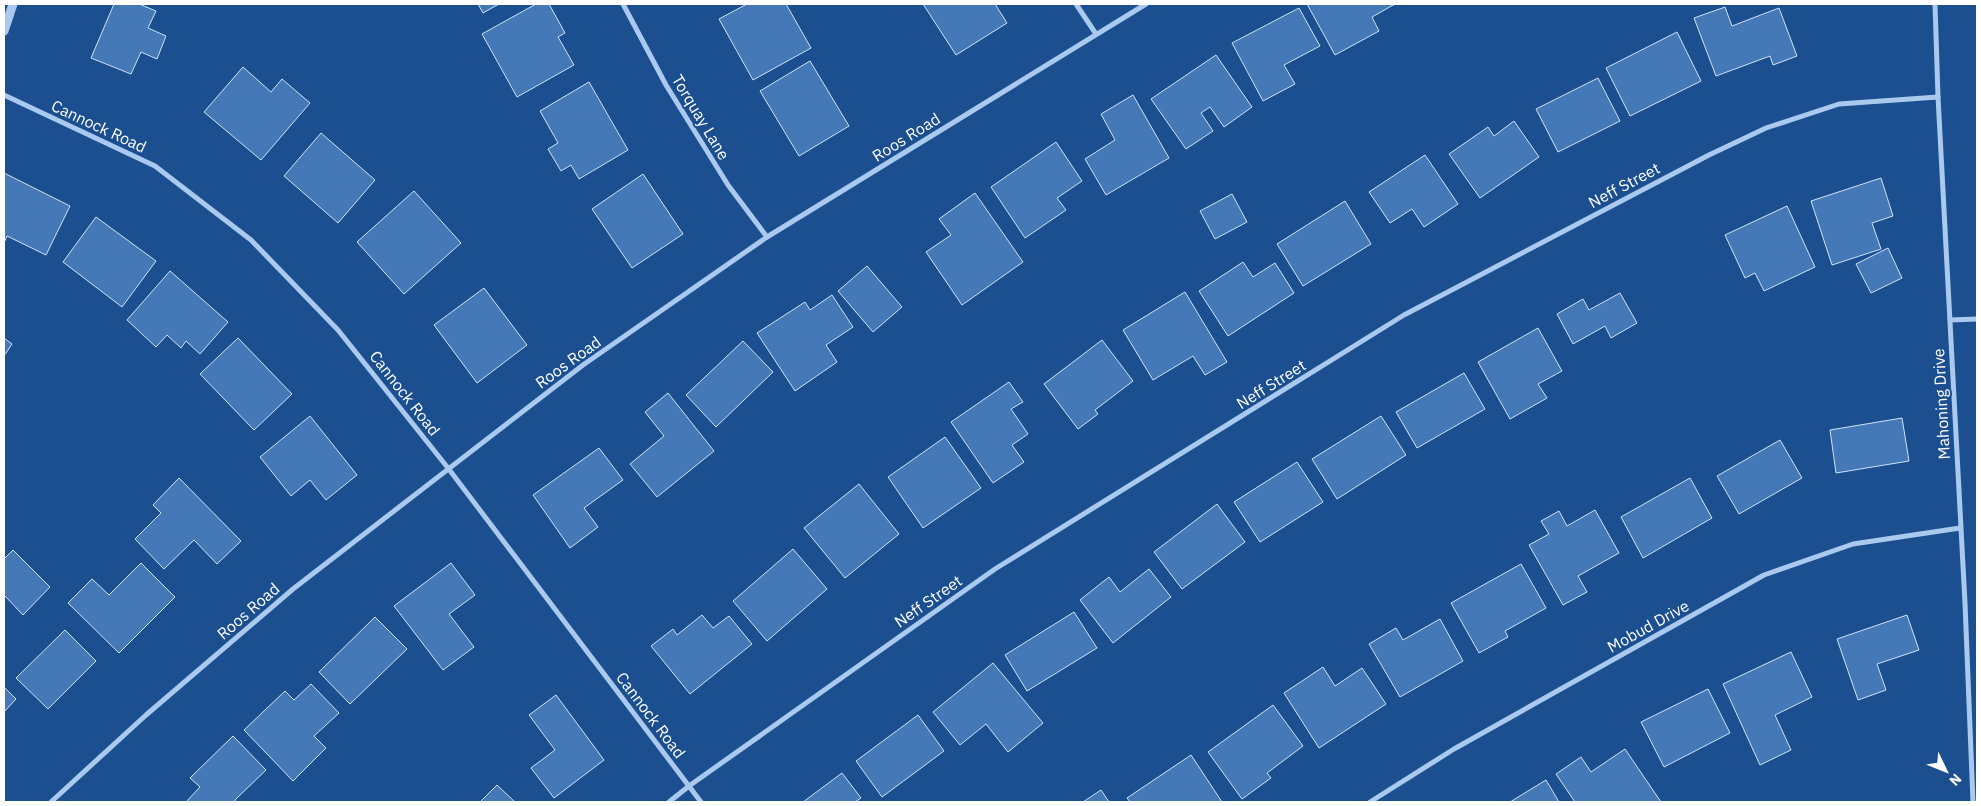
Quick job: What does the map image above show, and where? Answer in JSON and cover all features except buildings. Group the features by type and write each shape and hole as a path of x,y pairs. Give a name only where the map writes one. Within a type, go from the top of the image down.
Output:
{"street":[{"path":"4,31 13,4"},
{"name":"Torquay Lane","path":"623,4 666,85 728,185 768,237"},
{"path":"1076,4 1096,34"},
{"name":"Roos Road","path":"51,802 146,715 292,589 583,365 768,237 1146,4"},
{"name":"Mahoning Drive","path":"1935,4 1973,802"},
{"name":"Cannock Road","path":"4,95 155,166 251,240 338,330 448,468 701,802"},
{"name":"Neff Street","path":"669,802 995,569 1404,315 1709,155 1766,128 1838,104 1938,97"},
{"path":"1950,320 1977,319"},
{"name":"Mobud Drive","path":"1370,802 1454,749 1764,575 1853,544 1960,528"}]}
